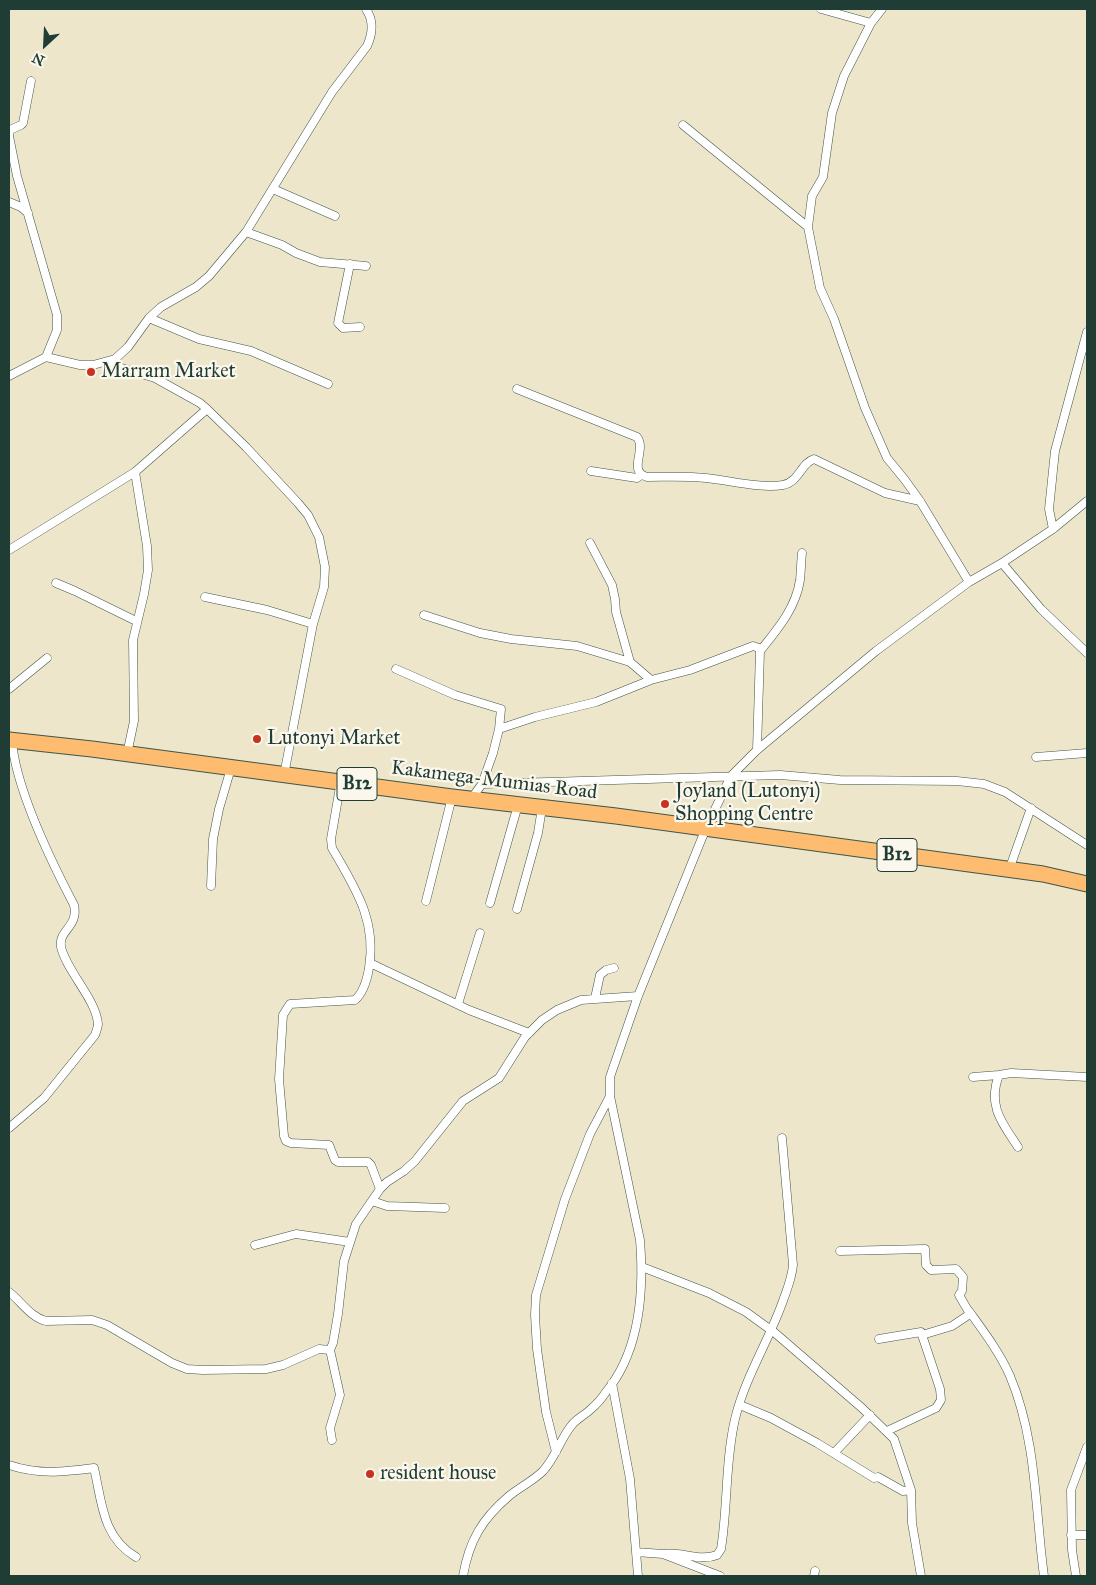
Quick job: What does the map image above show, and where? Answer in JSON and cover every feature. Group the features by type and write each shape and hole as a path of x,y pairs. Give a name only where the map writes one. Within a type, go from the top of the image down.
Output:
{"highway":[{"name":"Kakamega-Mumias Road","path":"10,740 55,744 452,797 706,828"},
{"name":"B12","path":"706,828 1043,874 1087,884"}],"street":[{"path":"105,363 122,354 149,318 161,307 196,287 209,276 246,232 332,92 367,46 372,27 370,14 366,9"},
{"path":"821,9 871,23"},
{"path":"882,9 871,23 844,76 832,113 822,177 812,196 808,227 820,288 834,319 865,408 887,458 920,501 969,582"},
{"path":"31,80 23,122 21,125 10,130 9,135 17,176 57,315 57,330 46,357"},
{"path":"683,125 808,227"},
{"path":"273,189 335,216"},
{"path":"9,202 21,207 28,213"},
{"path":"246,232 320,262 366,266"},
{"path":"350,264 338,323 343,328 360,327"},
{"path":"149,318 199,339 251,351 328,384"},
{"path":"1053,529 1049,509 1055,451 1087,332"},
{"path":"9,376 46,357 80,365 105,363 155,378 200,402 246,447 308,515 320,537 325,567 324,587 313,624 284,775"},
{"path":"517,388 637,437 641,442 637,467 641,475 647,477 704,478 776,486 792,482 807,462 814,459 885,494 920,501"},
{"path":"9,550 135,472 207,409"},
{"path":"591,471 636,478 641,475"},
{"path":"127,754 134,721 132,650 136,621 144,594 148,570 147,546 135,472"},
{"path":"463,1576 472,1541 489,1516 510,1496 542,1472 572,1425 593,1408 612,1383 628,1352 634,1334 638,1311 642,1267 640,1240 610,1096 610,1077 638,996 706,828 731,776 757,750 876,651 969,582 1002,563 1053,529 1087,501"},
{"path":"590,543 612,585 616,612 630,662"},
{"path":"757,750 760,651 785,618 795,599 800,581 802,553"},
{"path":"1002,563 1041,609 1087,653"},
{"path":"56,583 136,621"},
{"path":"205,597 267,610 313,624"},
{"path":"424,615 480,633 511,639 577,646 630,662 651,680"},
{"path":"499,729 534,716 596,702 651,680 690,670 749,646 759,648 760,651"},
{"path":"9,688 47,658"},
{"path":"396,669 455,695 501,709 499,729 493,753 482,784 472,799"},
{"path":"9,1128 44,1098 95,1035 98,1024 92,1006 61,946 62,937 74,921 76,914 74,905 29,805 10,740"},
{"path":"1036,757 1087,753"},
{"path":"211,886 213,839 219,809 231,768"},
{"path":"482,784 780,775 840,780 957,781 984,784 1005,792 1087,845"},
{"path":"340,781 331,840 332,848 364,904 371,933 370,963 365,986 356,1000 290,1004 283,1015 279,1079 284,1136 286,1141 291,1143 327,1145 331,1148 335,1160 338,1162 368,1162 380,1189"},
{"path":"426,901 452,797"},
{"path":"490,903 518,805"},
{"path":"517,909 538,833 542,808"},
{"path":"1008,870 1031,808"},
{"path":"458,1004 480,932"},
{"path":"370,963 458,1004 528,1033"},
{"path":"595,998 600,975 606,970 614,968"},
{"path":"332,1440 330,1428 340,1395 330,1350 338,1314 344,1260 356,1224 380,1189 393,1176 404,1171 415,1162 463,1101 499,1078 528,1033 542,1020 568,1004 581,1000 638,996"},
{"path":"973,1078 1011,1073 1087,1077"},
{"path":"999,1075 994,1087 994,1100 1000,1118 1018,1147"},
{"path":"556,1452 546,1412 537,1349 536,1295 572,1180 590,1134 610,1096"},
{"path":"636,1552 671,1553 706,1558 717,1555 721,1549 726,1486 735,1419 747,1382 772,1330 792,1275 793,1265 782,1138"},
{"path":"372,1201 387,1206 445,1208"},
{"path":"255,1245 296,1234 350,1242"},
{"path":"840,1251 925,1248 926,1265 931,1270 956,1270 963,1276 962,1291 959,1295 1010,1376 1022,1410 1036,1486 1044,1576"},
{"path":"642,1267 709,1293 746,1312 772,1330 887,1431 897,1444 911,1490 912,1524 921,1576"},
{"path":"9,1292 40,1320 46,1322 92,1320 99,1322 125,1334 172,1363 186,1369 266,1369 283,1365 319,1349 330,1350"},
{"path":"922,1335 952,1326 970,1314 969,1312"},
{"path":"879,1339 921,1332 940,1389 941,1400 936,1408 887,1431"},
{"path":"612,1383 630,1479 638,1576"},
{"path":"740,1404 772,1418 874,1478 878,1477 903,1491 911,1490"},
{"path":"834,1453 870,1415"},
{"path":"1076,1576 1071,1535 1071,1490 1087,1447"},
{"path":"9,1465 26,1471 41,1472 94,1468 106,1524 128,1552 136,1557"},
{"path":"1071,1535 1087,1535"},
{"path":"664,1554 720,1576"}],"place":[{"name":"Marram Market","path":"91,372"},
{"name":"Lutonyi Market","path":"257,739"},
{"name":"Joyland (Lutonyi) Shopping Centre","path":"665,804"},
{"name":"resident house","path":"370,1474"}]}
